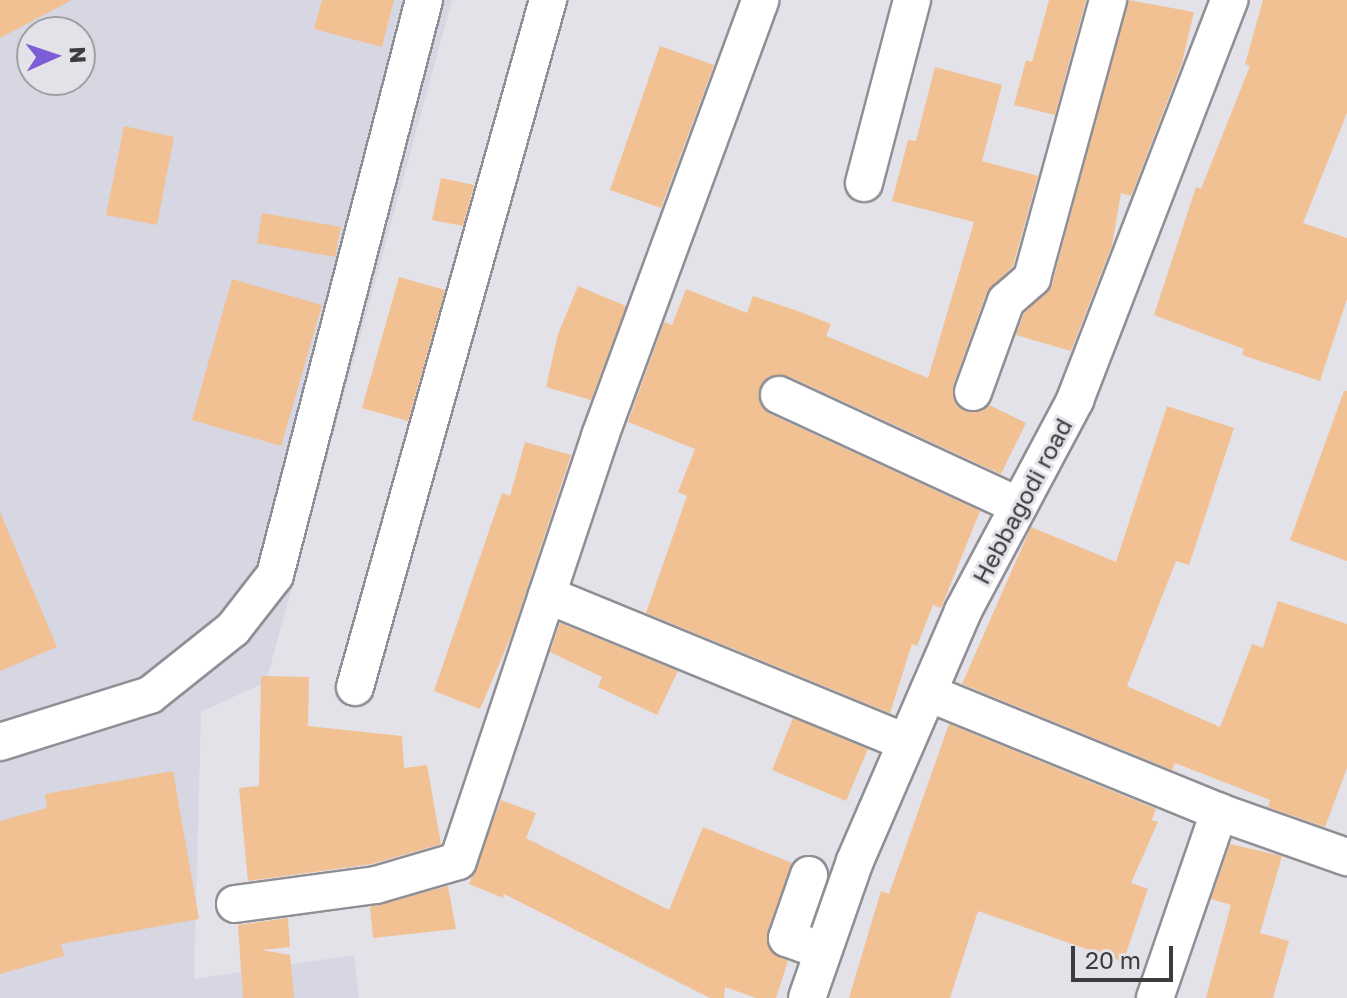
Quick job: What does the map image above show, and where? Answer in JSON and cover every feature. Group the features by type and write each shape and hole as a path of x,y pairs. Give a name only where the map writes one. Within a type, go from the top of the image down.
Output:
{"street":[{"path":"0,742 150,695 233,629 275,575 424,0"},
{"path":"355,687 548,0"},
{"path":"235,904 376,885 458,861 605,421 760,0"},
{"path":"864,183 912,0"},
{"path":"973,392 1006,301 1032,278 1108,0"},
{"name":"Hebbagodi road","path":"807,998 906,742 963,611 1075,400 1229,0"},
{"path":"779,395 1019,506"},
{"path":"547,595 906,742"},
{"path":"928,693 1219,812 1347,857"},
{"path":"1155,998 1219,812"},
{"path":"809,875 787,938 823,951"}],"shaded area":[{"path":"0,0 452,0 266,682 201,712 194,979 354,955 359,998 0,998"}],"building":[{"path":"0,0 72,0 42,16 16,16 16,30 0,38"},
{"path":"322,0 394,0 382,47 314,29"},
{"path":"1049,0 1086,0 1055,115 1014,105 1026,60 1032,62"},
{"path":"1128,0 1194,12 1182,63 1131,196 1121,193 1112,245 1071,351 1016,335 1024,313 1052,284"},
{"path":"1263,0 1347,0 1347,113 1303,223 1347,238 1347,299 1320,381 1242,355 1244,349 1154,315 1196,187 1201,189 1250,66 1245,64"},
{"path":"660,46 714,65 661,208 610,190"},
{"path":"935,67 1002,85 982,161 1038,176 1013,266 986,294 953,386 956,405 965,411 977,412 989,405 1026,423 1001,474 788,376 768,377 758,396 770,414 980,511 941,608 933,605 917,646 912,644 890,713 646,613 687,496 678,492 695,449 628,422 664,322 672,325 686,289 747,313 753,296 798,311 831,324 826,336 928,378 974,222 892,201 908,140 916,141"},
{"path":"124,126 174,137 157,225 106,215"},
{"path":"441,178 474,185 463,226 432,220"},
{"path":"262,213 341,227 335,257 257,243"},
{"path":"399,277 445,290 408,421 362,408"},
{"path":"232,279 322,305 281,446 192,420"},
{"path":"578,286 626,306 591,400 546,387 558,334"},
{"path":"1344,391 1347,391 1347,561 1290,540"},
{"path":"1167,406 1234,428 1189,565 1176,561 1127,686 1220,727 1252,644 1263,648 1278,601 1347,624 1347,768 1325,827 1268,807 1270,800 1175,763 1172,770 962,684 1031,527 1116,562"},
{"path":"525,442 571,455 512,634 480,709 434,691 502,493 510,496"},
{"path":"0,512 57,647 0,671"},
{"path":"560,623 678,671 657,715 598,687 602,677 550,652"},
{"path":"261,676 309,677 308,726 402,736 404,768 427,765 441,844 372,864 248,881 239,788 259,786"},
{"path":"793,718 868,749 846,801 772,770"},
{"path":"949,724 1156,809 1152,820 1158,822 1131,883 1148,889 1123,962 978,911 950,998 849,998 881,891 889,894"},
{"path":"173,771 199,919 61,944 64,956 0,974 0,821 47,808 45,794"},
{"path":"501,800 536,813 526,838 669,910 703,827 792,863 767,932 771,951 788,961 776,998 756,998 725,987 724,998 710,998 504,894 503,898 469,884"},
{"path":"1230,844 1282,856 1260,933 1289,941 1273,998 1206,998 1231,905 1211,899"},
{"path":"448,886 456,929 373,938 370,907"},
{"path":"288,918 290,947 262,950 290,955 294,998 243,998 238,925"}]}
